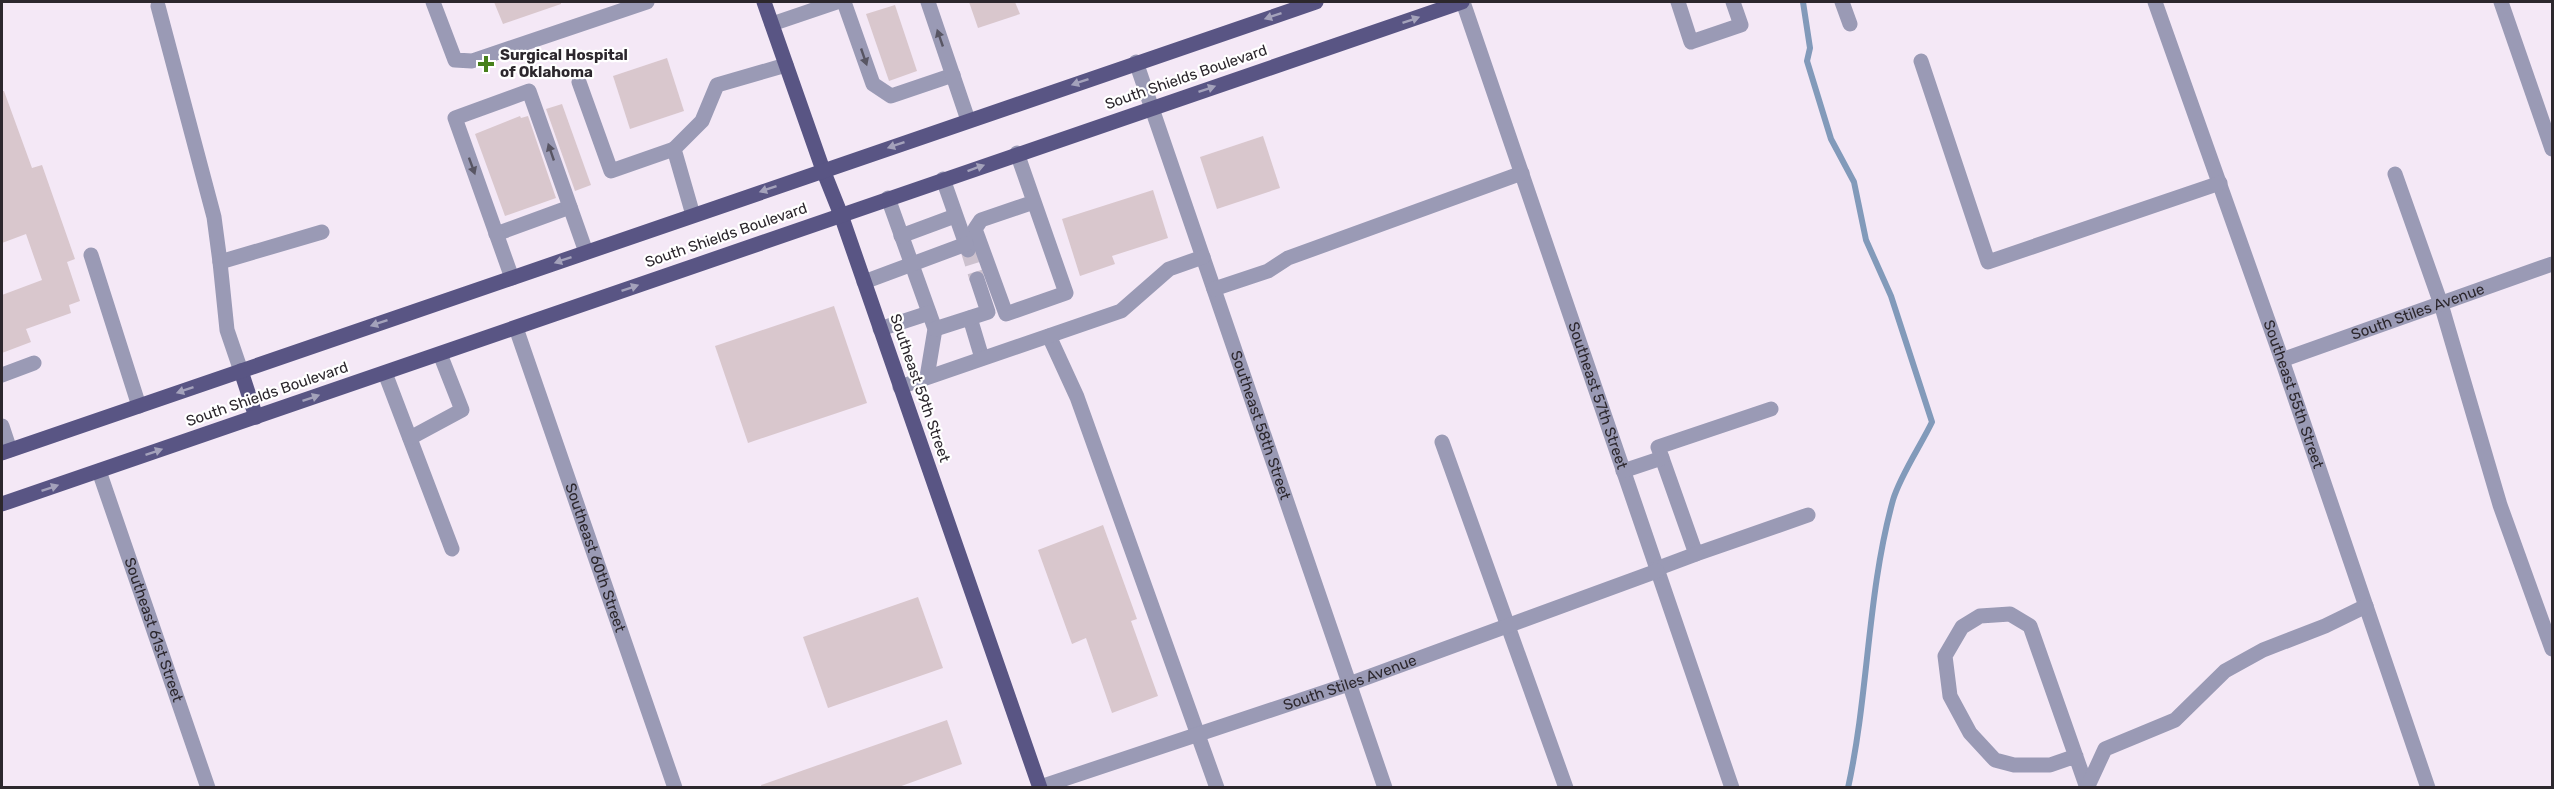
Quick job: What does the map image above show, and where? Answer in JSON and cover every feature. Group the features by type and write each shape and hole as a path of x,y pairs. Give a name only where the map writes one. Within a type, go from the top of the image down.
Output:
{"main road":[{"name":"Southeast 59th Street","path":"764,2 823,170 841,214 1040,787"},
{"name":"South Shields Boulevard","path":"6,452 1316,2"},
{"name":"South Shields Boulevard","path":"2,504 1017,153 1463,2"},
{"path":"241,371 256,417"}],"street":[{"path":"433,2 455,60 472,61 647,2"},
{"path":"772,24 837,2"},
{"path":"844,2 873,84 891,96 953,75"},
{"path":"928,2 968,120"},
{"name":"Southeast 57th Street","path":"1463,2 1732,788"},
{"path":"1678,2 1691,42 1742,25 1733,2"},
{"path":"1842,2 1850,24"},
{"name":"Southeast 55th Street","path":"2155,2 2282,360 2428,788"},
{"path":"2501,2 2553,149"},
{"path":"158,6 214,217 227,330 241,371"},
{"path":"1921,61 1988,262 2220,183"},
{"name":"Southeast 58th Street","path":"1136,62 1385,788"},
{"path":"579,82 611,171 674,149 702,121 717,85 786,65"},
{"path":"512,278 455,118 529,91 586,252"},
{"path":"674,149 693,215"},
{"path":"1017,153 1066,293 1006,314 975,229 981,220 1034,202"},
{"path":"1214,289 1268,271 1288,258 1522,173"},
{"path":"2395,174 2441,304 2500,506 2553,649"},
{"path":"864,282 911,263 967,247 943,179"},
{"path":"888,198 934,329 927,377"},
{"path":"496,234 570,207"},
{"path":"901,236 955,216"},
{"path":"220,262 322,232"},
{"path":"91,255 139,406"},
{"path":"900,387 1121,311 1169,269 1203,257"},
{"name":"South Stiles Avenue","path":"2282,360 2553,264"},
{"path":"934,329 988,312 977,279"},
{"path":"880,329 929,313"},
{"path":"970,318 982,358"},
{"name":"Southeast 60th Street","path":"516,327 675,788"},
{"path":"1049,336 1077,397 1217,788"},
{"path":"410,438 462,410 440,354"},
{"path":"2,375 34,363"},
{"path":"385,373 452,549"},
{"path":"1696,554 1658,447 1771,409"},
{"path":"2,426 6,452"},
{"path":"1442,442 1566,788"},
{"path":"1623,471 1662,458"},
{"name":"Southeast 61st Street","path":"99,471 208,788"},
{"name":"South Stiles Avenue","path":"1040,787 1349,684 1696,554 1808,515"},
{"path":"2087,788 2105,749 2175,720 2225,671 2263,650 2325,626 2366,606"},
{"path":"2076,756 2050,765 2014,765 1995,760 1970,733 1950,696 1945,656 1962,627 1980,616 2010,614 2030,626 2076,756 2087,788"}],"building":[{"path":"494,2 561,2 561,4 503,24"},
{"path":"969,2 1015,2 1020,14 978,28"},
{"path":"895,5 917,71 889,81 866,14"},
{"path":"667,58 684,111 630,129 613,76"},
{"path":"2,91 4,91 32,168 42,165 75,259 67,262 80,301 69,305 71,313 26,329 31,342 2,353 2,295 42,280 26,234 2,243"},
{"path":"562,104 591,185 575,191 546,109"},
{"path":"520,116 521,118 528,116 556,198 505,216 475,134"},
{"path":"1263,136 1280,188 1217,209 1200,157"},
{"path":"1153,190 1168,238 1112,256 1115,264 1080,276 1062,219"},
{"path":"834,306 867,403 748,443 715,346"},
{"path":"1103,525 1137,619 1131,621 1158,696 1112,713 1086,638 1072,644 1038,550"},
{"path":"918,597 943,668 828,708 803,637"},
{"path":"947,720 962,764 896,788 762,788 761,785"}],"waterway":[{"path":"1803,2 1810,48 1807,61 1831,139 1854,182 1866,240 1891,296 1932,422 1896,491 1884,535 1855,752 1848,788"}],"tunnel":[{"path":"968,250 977,279"}],"place":[{"name":"Surgical Hospital of Oklahoma","path":"486,64"}]}
